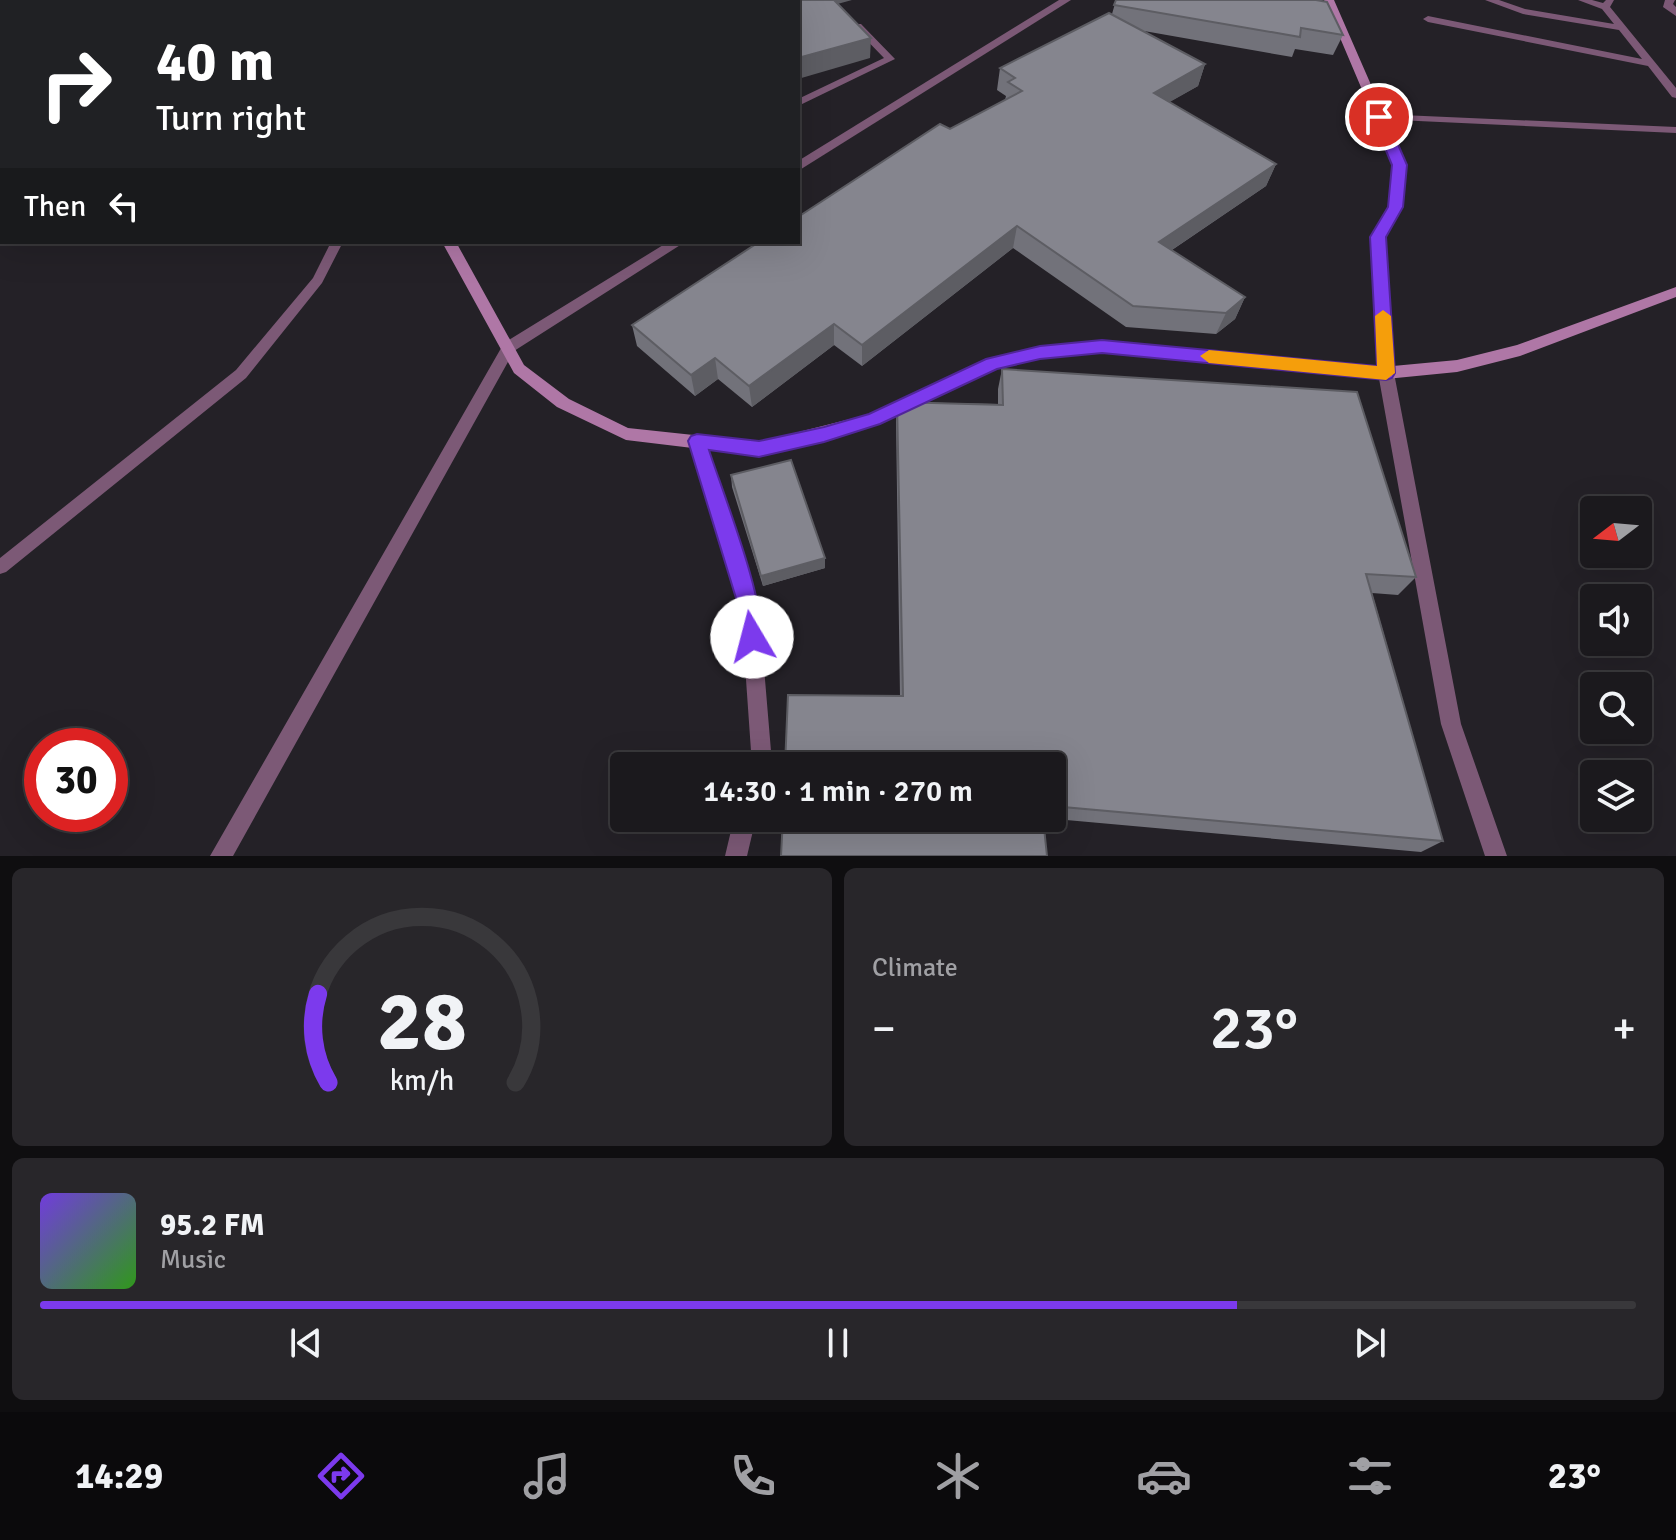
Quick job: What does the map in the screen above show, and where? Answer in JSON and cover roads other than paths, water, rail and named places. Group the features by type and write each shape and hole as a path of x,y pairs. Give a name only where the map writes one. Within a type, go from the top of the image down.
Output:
{"street":[{"path":"800,166 1066,0"},
{"path":"1329,0 1400,165 1395,207 1378,237 1386,373 1451,724 1496,856"},
{"path":"1670,0 1667,5 1676,13"},
{"path":"450,244 519,369 563,403 626,434 759,449 874,419 993,363 1040,353 1102,347 1386,373 1457,366 1520,350 1676,292"},
{"path":"221,856 509,347 675,244"},
{"path":"697,441 750,608 761,752"},
{"path":"736,856 742,832"}],"lane":[{"path":"1490,0 1523,11 1622,28"},
{"path":"1583,0 1608,4 1622,28 1676,95"},
{"path":"1428,19 1651,64"},
{"path":"800,102 890,59 858,25"},
{"path":"1379,117 1676,130"},
{"path":"0,567 241,374 318,280 336,244"}]}
